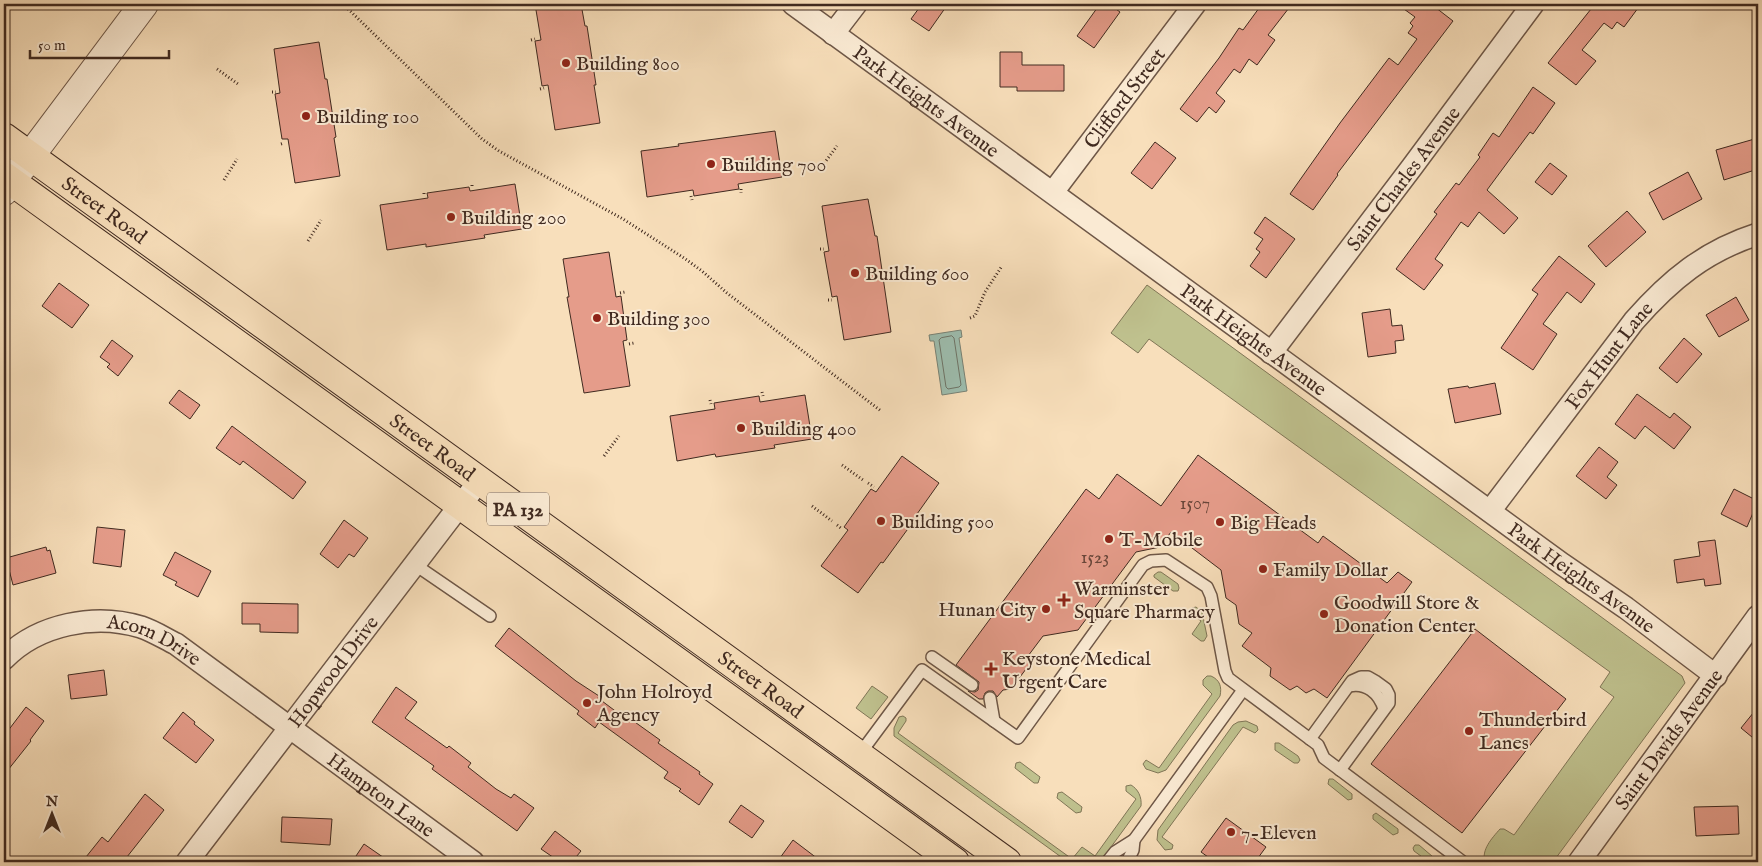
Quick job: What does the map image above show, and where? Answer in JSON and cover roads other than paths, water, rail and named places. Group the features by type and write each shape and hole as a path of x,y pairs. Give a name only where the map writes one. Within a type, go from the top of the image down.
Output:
{"main road":[{"name":"Street Road","path":"4,137 1007,862"},
{"name":"Street Road","path":"6,183 460,505 955,862"}],"street":[{"path":"6,183 30,156 144,4"},
{"name":"Park Heights Avenue","path":"792,4 1271,353 1626,608 1716,676"},
{"path":"834,34 856,4"},
{"name":"Clifford Street","path":"1052,192 1195,4"},
{"name":"Saint Charles Avenue","path":"1271,353 1533,4"},
{"name":"Fox Hunt Lane","path":"1490,511 1634,321 1658,294 1701,260 1716,251 1758,234"},
{"name":"Hopwood Drive","path":"188,862 414,564 480,481"},
{"name":"Saint Davids Avenue","path":"1579,862 1758,616"},
{"name":"Acorn Drive","path":"4,659 23,643 48,630 66,624 95,621 140,627 159,634 176,644 290,728"},
{"name":"Hampton Lane","path":"290,728 473,862"}],"lane":[{"path":"859,755 922,670 1018,738 1143,565 1160,559 1166,560 1207,587 1211,596 1225,671 1228,678 1318,745 1324,758 1464,862"},
{"path":"414,564 490,616"},
{"path":"932,656 972,686"},
{"path":"1310,739 1349,686 1358,684 1379,696 1384,708 1340,770"},
{"path":"1107,862 1115,852 1134,840 1244,690"},
{"path":"990,698 994,721"},
{"path":"1127,862 1133,850 1134,840"}],"water":[{"path":"961,330 962,337 959,338 967,391 942,395 934,341 930,341 929,335"}],"place":[{"name":"Building 800","path":"566,63"},
{"name":"Building 100","path":"306,116"},
{"name":"Building 700","path":"711,164"},
{"name":"Building 200","path":"451,217"},
{"name":"Building 600","path":"855,273"},
{"name":"Building 300","path":"597,318"},
{"name":"Building 400","path":"741,428"},
{"name":"Building 500","path":"881,521"},
{"name":"Big Heads","path":"1220,522"},
{"name":"T-Mobile","path":"1109,539"},
{"name":"Family Dollar","path":"1263,569"},
{"name":"Warminster Square Pharmacy","path":"1064,600"},
{"name":"Hunan City","path":"1046,609"},
{"name":"Goodwill Store & Donation Center","path":"1324,614"},
{"name":"Keystone Medical Urgent Care","path":"991,669"},
{"name":"John Holroyd Agency","path":"587,703"},
{"name":"Thunderbird Lanes","path":"1469,731"},
{"name":"7-Eleven","path":"1231,832"}]}
